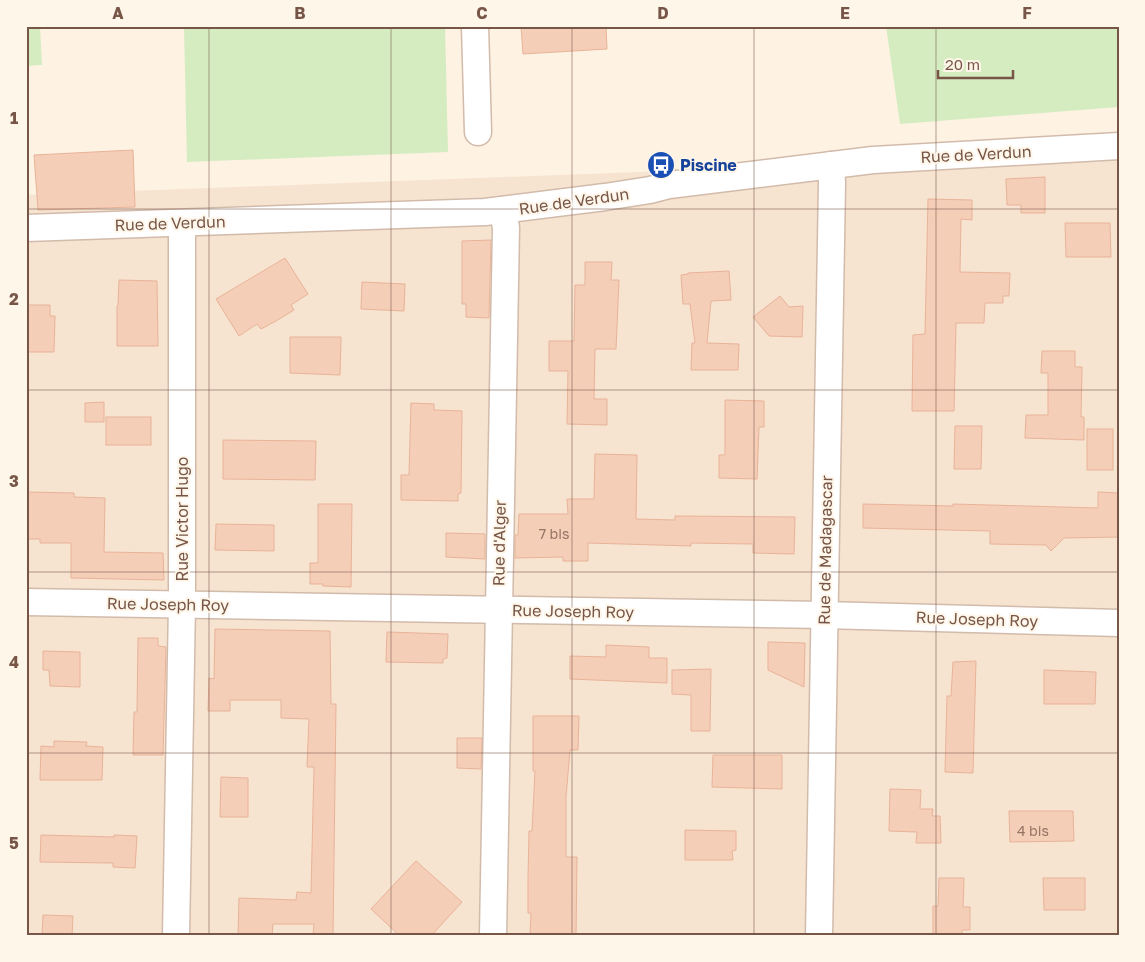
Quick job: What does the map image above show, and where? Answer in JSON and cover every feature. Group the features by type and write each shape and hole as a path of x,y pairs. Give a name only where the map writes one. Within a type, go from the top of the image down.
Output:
{"street":[{"path":"475,26 478,132"},
{"name":"Rue de Verdun","path":"26,228 503,210 623,194 669,185 873,160 1119,146"},
{"name":"Rue de Madagascar","path":"819,936 831,165"},
{"name":"Rue d'Alger","path":"493,936 506,228 503,210"},
{"name":"Rue Victor Hugo","path":"176,936 182,604 182,223"},
{"name":"Rue Joseph Roy","path":"26,602 824,615 1119,623"}],"shaded area":[{"path":"1119,154 1119,936 26,936 26,195"}],"green space":[{"path":"26,26 40,26 42,65 26,66"},
{"path":"184,26 445,26 448,152 187,162"},
{"path":"886,26 1119,26 1119,107 900,124"}],"building":[{"path":"521,26 606,26 607,49 523,54"},
{"path":"133,150 135,207 38,210 34,155"},
{"path":"1045,177 1045,213 1021,213 1021,205 1007,205 1006,179"},
{"path":"928,199 972,200 972,220 961,219 960,272 1010,273 1009,296 1003,296 1003,303 985,303 984,323 956,323 954,411 912,411 913,335 925,334"},
{"path":"1065,223 1110,223 1111,257 1066,257"},
{"path":"491,240 489,318 466,317 466,304 462,304 462,241"},
{"path":"285,258 308,294 291,305 294,310 276,321 261,329 257,324 239,336 216,299"},
{"path":"585,262 612,262 611,280 619,280 616,349 595,349 594,399 607,399 607,425 567,424 568,371 549,371 549,341 574,341 575,285 585,285"},
{"path":"729,271 731,300 711,301 707,343 739,344 738,370 691,370 692,343 695,343 690,304 683,304 681,275"},
{"path":"119,280 157,281 158,346 117,346"},
{"path":"362,282 405,284 404,311 361,309"},
{"path":"780,296 789,307 803,306 802,337 769,336 753,317"},
{"path":"26,305 50,305 50,316 55,316 54,352 26,352"},
{"path":"290,337 341,337 340,375 290,373"},
{"path":"1042,351 1075,351 1075,367 1082,367 1081,417 1084,417 1084,440 1025,438 1026,415 1048,415 1048,373 1041,373"},
{"path":"725,400 764,401 764,427 759,427 757,479 719,478 719,455 725,455"},
{"path":"104,402 104,422 85,422 85,403"},
{"path":"411,403 434,404 434,410 462,411 461,493 458,494 458,501 401,500 401,475 409,475"},
{"path":"106,417 151,417 151,445 106,445"},
{"path":"955,426 982,426 981,469 954,469"},
{"path":"1087,429 1113,429 1113,470 1087,470"},
{"path":"223,440 316,441 315,480 223,479"},
{"path":"595,454 637,455 636,519 675,520 675,516 795,517 794,554 753,553 753,544 691,543 691,546 588,543 588,561 563,561 563,557 515,558 515,535 518,535 519,514 568,514 567,499 594,499"},
{"path":"27,492 74,493 74,497 105,498 104,552 163,553 164,580 71,578 71,543 40,543 40,539 26,539"},
{"path":"1098,492 1118,493 1119,537 1064,538 1051,551 1046,545 990,544 990,531 863,528 863,504 953,506 953,504 1098,508"},
{"path":"318,504 352,504 351,587 310,584 310,563 318,563"},
{"path":"216,524 274,525 274,551 215,550"},
{"path":"446,533 485,534 485,559 446,557"},
{"path":"215,629 330,631 331,704 336,704 333,936 313,936 314,924 273,924 272,936 238,936 239,898 296,900 297,892 311,893 314,767 307,767 309,719 281,718 281,700 230,700 230,711 208,711 209,678 214,679"},
{"path":"387,632 448,634 447,658 443,659 443,663 386,662"},
{"path":"138,638 158,638 158,646 166,647 163,755 133,755 134,712 137,712"},
{"path":"768,642 805,643 804,687 768,670"},
{"path":"606,645 649,647 649,658 667,658 667,683 570,679 570,656 606,657"},
{"path":"43,651 80,652 80,687 50,686 49,670 43,670"},
{"path":"976,661 973,773 945,772 947,696 951,696 953,662"},
{"path":"711,669 710,731 691,731 691,695 672,694 672,670"},
{"path":"1044,670 1096,672 1095,704 1044,704"},
{"path":"533,716 579,716 578,750 570,750 566,797 566,857 577,857 576,936 530,936 531,913 528,913 528,878 529,831 532,831 535,771 533,771"},
{"path":"457,738 482,738 481,769 457,768"},
{"path":"54,741 87,742 86,746 103,747 102,780 40,780 41,746 54,747"},
{"path":"713,755 782,755 782,789 712,787"},
{"path":"221,777 248,778 248,817 220,817"},
{"path":"890,789 921,790 920,809 933,809 932,816 940,816 941,843 916,843 917,832 889,831"},
{"path":"1009,811 1073,811 1074,841 1010,842"},
{"path":"685,830 736,831 736,850 732,851 733,860 685,860"},
{"path":"41,835 137,836 135,868 113,867 113,863 40,862"},
{"path":"416,861 462,902 431,936 400,936 371,909"},
{"path":"939,878 964,878 963,907 970,907 970,930 962,930 962,936 933,936 933,906 938,906"},
{"path":"1043,878 1085,878 1085,910 1044,910"},
{"path":"43,915 73,916 72,936 42,936"}],"place":[{"name":"Piscine","path":"661,165"}]}
